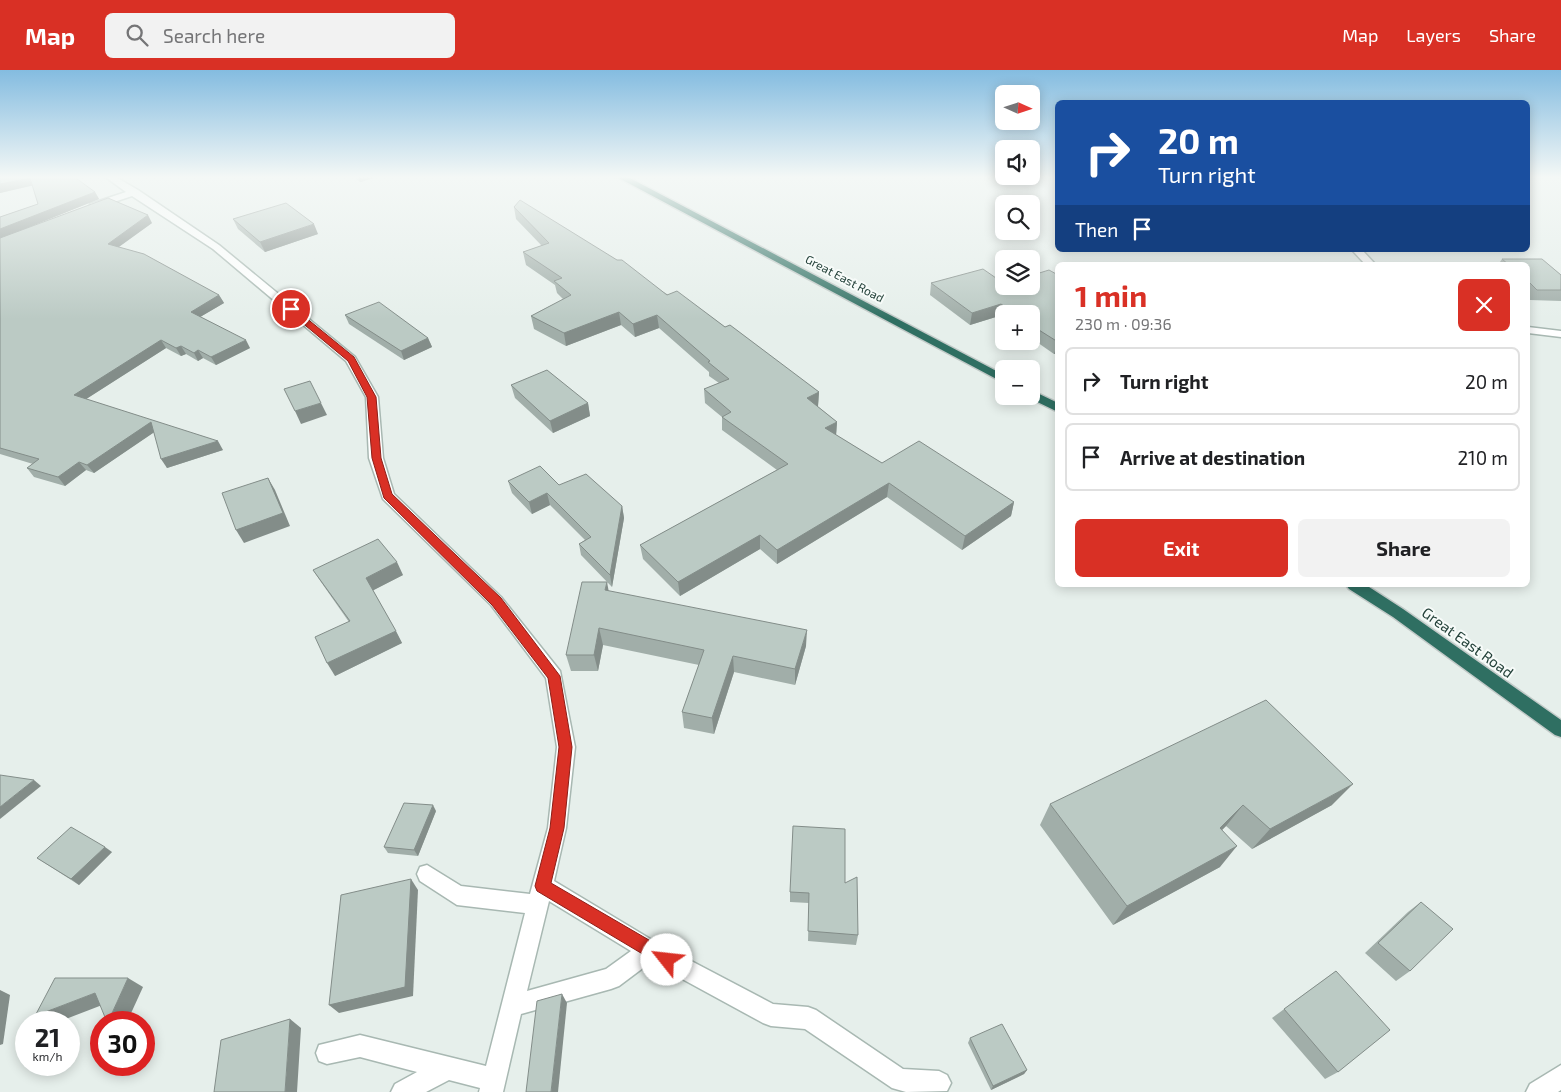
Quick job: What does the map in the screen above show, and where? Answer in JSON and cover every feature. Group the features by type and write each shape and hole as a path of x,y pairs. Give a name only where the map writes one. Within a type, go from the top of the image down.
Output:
{"highway":[{"name":"Great East Road","path":"709,224 995,375"},
{"path":"1040,399 1055,406"},
{"name":"Great East Road","path":"1357,587 1398,613 1561,730"}],"street":[{"path":"182,224 216,247 351,359 372,397 376,458 388,496 496,602 554,676 566,747 557,828 492,1086 448,1068 360,1046 327,1053"},
{"path":"1359,252 1368,262"},
{"path":"1530,330 1561,334"},
{"path":"427,874 457,895 540,896 650,950 771,1015 808,1018 900,1080 939,1083"},
{"path":"512,1006 611,978 650,950"},
{"path":"403,1092 448,1068"},
{"path":"1538,1092 1561,1076"}],"building":[{"path":"0,224 14,224 0,229"},
{"path":"39,224 136,224 108,244 144,254 219,295 191,312 246,340 211,357 198,350 194,353 181,346 176,348 161,340 74,395 218,441 161,459 151,422 87,465 79,462 58,477 27,468 39,459 0,448 0,238"},
{"path":"239,224 314,224 260,242"},
{"path":"530,224 558,224 617,260 622,260 667,295 677,291 725,327 730,325 819,392 807,398 837,422 825,428 882,463 919,441 1014,502 965,536 889,483 777,550 760,535 678,582 640,545 788,464 722,417 731,412 704,389 729,379 657,315 633,324 619,312 564,333 531,316 571,295 554,281 562,278 523,252 549,243"},
{"path":"1502,259 1542,259 1561,275 1561,290 1537,290 1530,283 1530,262 1506,262"},
{"path":"983,269 995,277 995,295 1040,295 1040,273 1049,270 1055,273 1055,340 1040,331 1040,305 1001,304 972,313 931,283"},
{"path":"379,302 428,338 401,351 345,315"},
{"path":"547,370 588,403 550,421 511,385"},
{"path":"310,381 321,403 295,411 284,389"},
{"path":"540,466 559,485 586,474 622,506 610,575 579,544 591,537 547,493 529,502 508,481"},
{"path":"268,478 283,513 236,530 222,493"},
{"path":"378,539 397,562 366,578 396,631 327,663 315,637 350,621 313,570"},
{"path":"582,582 607,582 605,590 807,630 795,669 733,656 712,718 682,712 704,650 599,628 594,655 566,655"},
{"path":"1266,700 1353,784 1270,829 1243,805 1220,828 1237,846 1127,906 1050,804"},
{"path":"0,775 34,780 0,807"},
{"path":"404,803 433,805 414,850 384,847"},
{"path":"793,826 845,829 845,883 857,877 858,935 808,931 809,893 790,892"},
{"path":"71,827 105,847 71,879 37,858"},
{"path":"411,879 405,987 329,1005 341,895"},
{"path":"1421,902 1453,929 1410,971 1378,943"},
{"path":"1336,971 1390,1030 1338,1072 1284,1009"},
{"path":"55,978 128,978 113,1011 102,1011 95,993 48,1011 38,1011"},
{"path":"562,994 551,1092 526,1092 537,1001"},
{"path":"290,1019 285,1092 214,1092 221,1040"},
{"path":"1002,1024 1027,1070 993,1086 970,1038"}],"route":[{"path":"291,309 351,359 372,397 376,458 388,496 496,602 554,676 566,747 557,828 543,886 667,960"}]}
